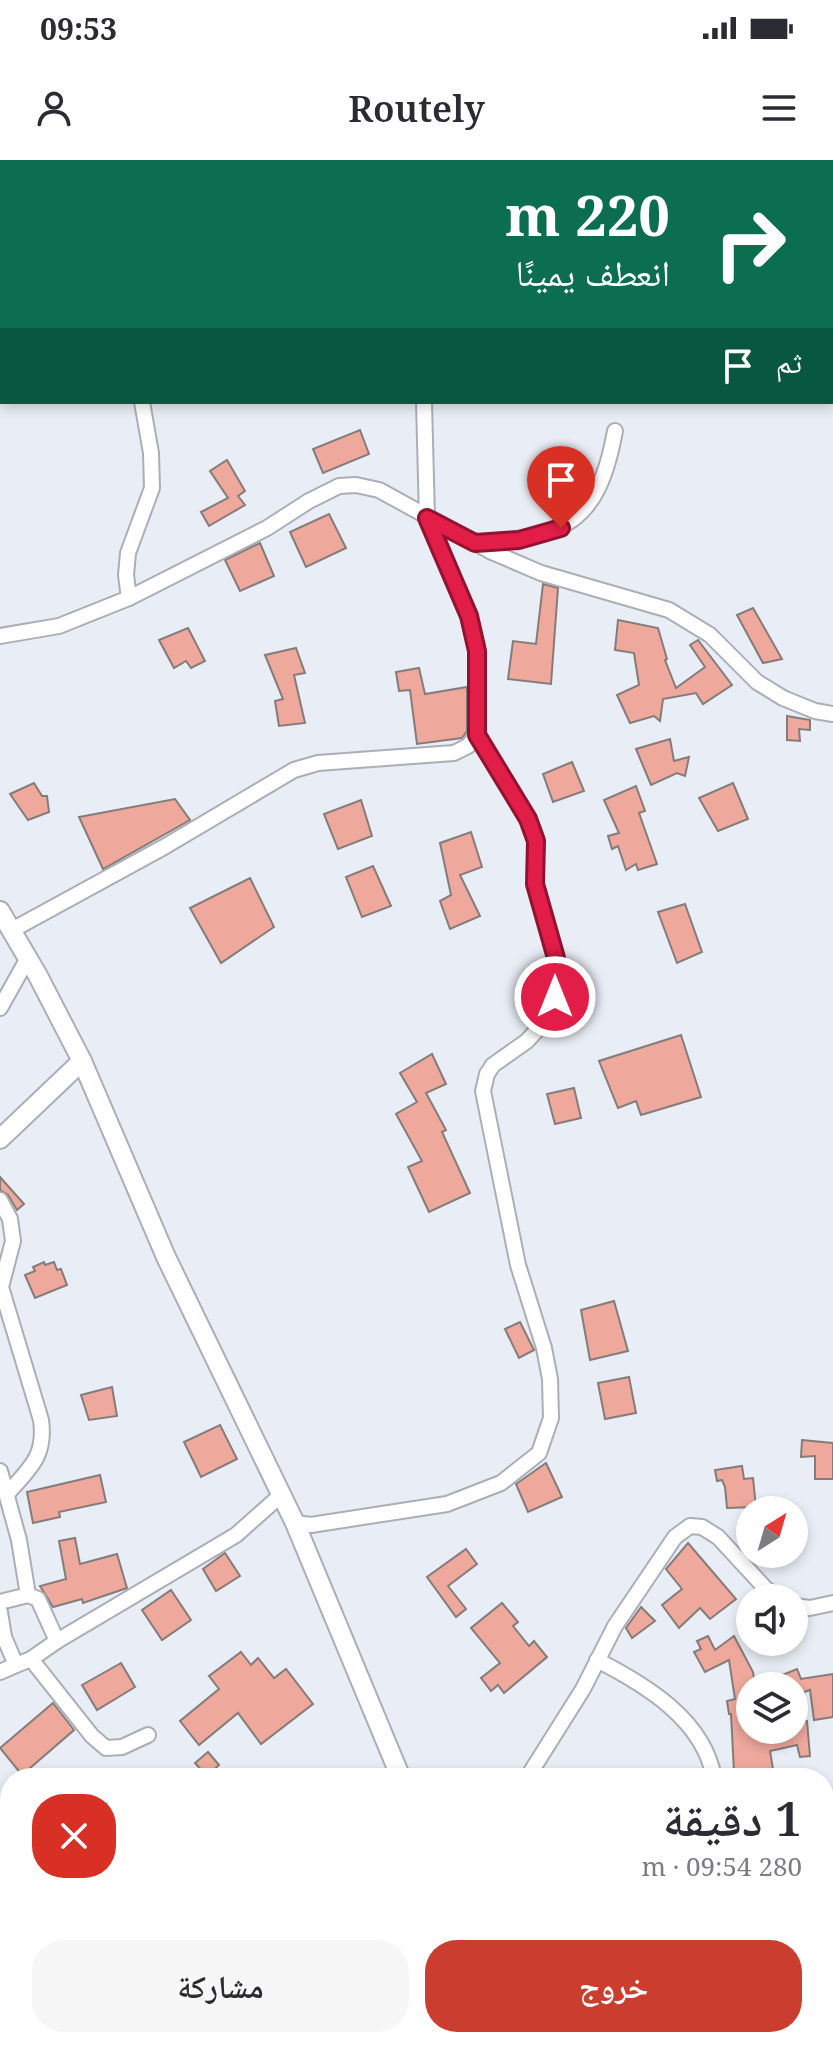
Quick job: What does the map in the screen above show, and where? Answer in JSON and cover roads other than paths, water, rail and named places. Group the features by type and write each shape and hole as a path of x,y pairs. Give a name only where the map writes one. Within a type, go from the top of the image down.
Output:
{"street":[{"path":"129,598 126,575 128,553 152,488 151,453 142,404"},
{"path":"295,1523 311,1525 447,1504 501,1483 539,1453 551,1418 547,1364 518,1265 483,1091 493,1065 527,1041 548,1018 555,997 556,958 535,884 536,841 528,819 477,735 477,651 469,616 427,518 424,404"},
{"path":"475,543 519,540 561,528 584,513 604,479 615,431"},
{"path":"0,636 59,626 129,598 254,535 339,486 356,485 379,490 475,543 541,573 669,610 710,635 757,682 783,698 815,711 833,714"},
{"path":"12,930 164,847 294,770 318,763 454,753 468,746 477,735"},
{"path":"0,911 82,1061 166,1257 295,1523 397,1768"},
{"path":"0,1008 28,958"},
{"path":"0,1139 82,1061"},
{"path":"0,1200 10,1219 13,1241 1,1287 41,1420 43,1438 40,1455 8,1493"},
{"path":"0,1471 8,1493 28,1595"},
{"path":"0,1672 31,1659 236,1535 281,1495"},
{"path":"533,1768 583,1689 615,1626 675,1537 690,1526 702,1527 718,1537 761,1584"},
{"path":"0,1602 28,1595 38,1599 57,1641"},
{"path":"808,1608 833,1603"},
{"path":"0,1612 4,1637 16,1665"},
{"path":"31,1659 92,1736 106,1748 122,1747 148,1735"},
{"path":"597,1660 637,1681 666,1704 704,1745 711,1768"}]}
